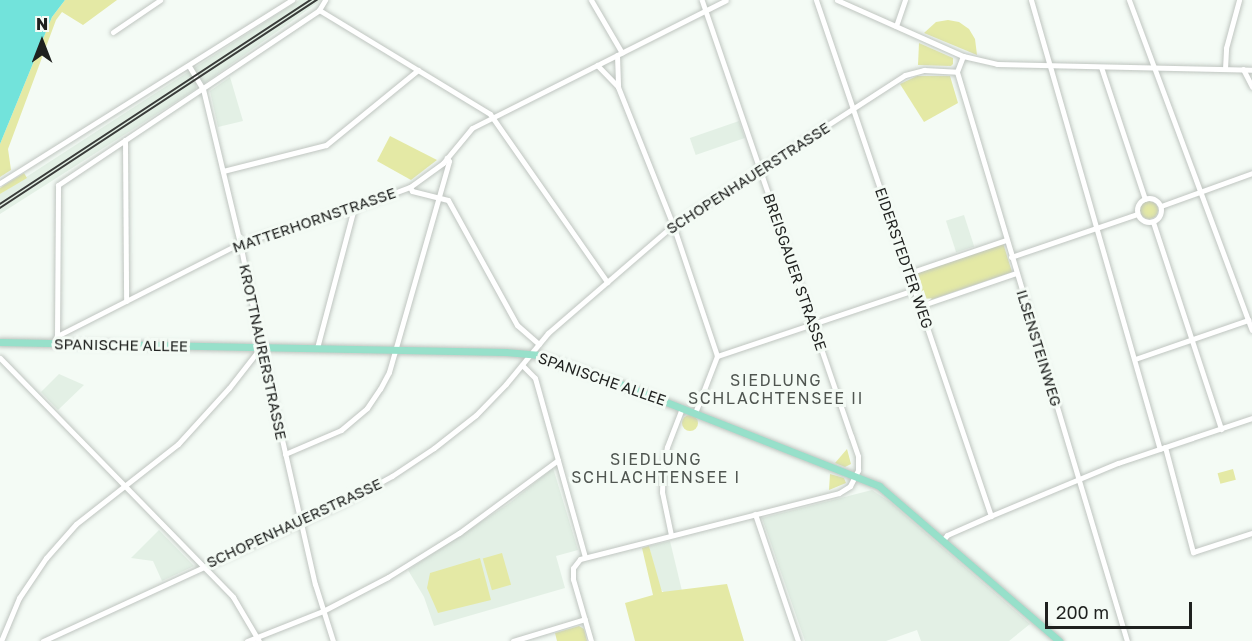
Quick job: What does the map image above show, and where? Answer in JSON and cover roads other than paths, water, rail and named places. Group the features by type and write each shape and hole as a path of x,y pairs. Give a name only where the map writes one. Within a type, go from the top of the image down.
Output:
{"main road":[{"name":"SPANISCHE ALLEE","path":"0,342 531,354 618,383 855,476 888,492 1059,641"}],"street":[{"path":"113,32 160,0"},
{"path":"0,183 292,0"},
{"path":"53,344 57,336 57,185 319,10 325,0"},
{"path":"591,0 619,54 618,87"},
{"name":"BREISGAUER STRASSE","path":"702,0 858,456 855,476"},
{"name":"MATTERHORNSTRASSE","path":"57,336 240,243 410,188 447,158 467,132 493,116 726,0"},
{"name":"EIDERSTEDTER WEG","path":"816,0 991,516"},
{"path":"837,0 963,56 997,64 1252,69"},
{"path":"896,26 905,0"},
{"path":"1031,0 1096,228 1193,552 1252,533"},
{"path":"1129,0 1252,330"},
{"path":"1225,69 1226,48 1239,0"},
{"path":"319,10 493,116 607,282"},
{"path":"957,72 963,56"},
{"path":"597,65 618,87 673,225 717,356 695,413"},
{"name":"KROTTNAURERSTRASSE","path":"189,66 203,89 240,243 301,523 333,641"},
{"path":"1101,67 1145,199"},
{"path":"1243,69 1252,87"},
{"path":"223,171 326,145 418,70"},
{"name":"SCHOPENHAUERSTRASSE","path":"43,641 301,523 392,476 434,448 491,400 538,344 673,225 916,71 957,72"},
{"name":"ILSENSTEINWEG","path":"957,72 1127,641"},
{"path":"125,140 126,301"},
{"path":"285,454 331,436 360,415 380,389 395,350 439,198 449,161 447,158"},
{"path":"1161,206 1252,173"},
{"path":"410,188 412,191 448,200 518,325 538,344"},
{"path":"1137,214 1139,203 1145,199 1156,200 1161,206"},
{"path":"1153,222 1159,217 1161,206"},
{"path":"317,348 354,208"},
{"path":"1011,257 1137,214"},
{"path":"1137,214 1142,220 1153,222"},
{"path":"1153,222 1221,429"},
{"path":"909,273 1006,240"},
{"path":"920,306 1016,273"},
{"path":"717,356 914,290"},
{"path":"1135,359 1248,320"},
{"path":"1,641 19,598 46,558 76,524 178,444 230,388 261,347"},
{"path":"0,358 233,597 258,639"},
{"path":"522,365 535,378 585,557"},
{"path":"671,535 662,492 663,469 667,447 682,408"},
{"path":"944,540 947,535 1078,480 1162,448 1252,418"},
{"path":"247,641 258,639 323,611 431,552 558,460"},
{"path":"591,641 573,572 577,562 585,557 840,493 850,486 855,476"},
{"path":"755,514 798,641"},
{"path":"513,641 585,619"}],"water":[{"path":"0,0 65,0 52,17 0,144"}],"tram line":[{"path":"0,204 311,0"}],"railway":[{"path":"0,208 317,0"}],"district":[{"name":"SIEDLUNG SCHLACHTENSEE II","path":"776,389"},
{"name":"SIEDLUNG SCHLACHTENSEE I","path":"656,468"}]}
